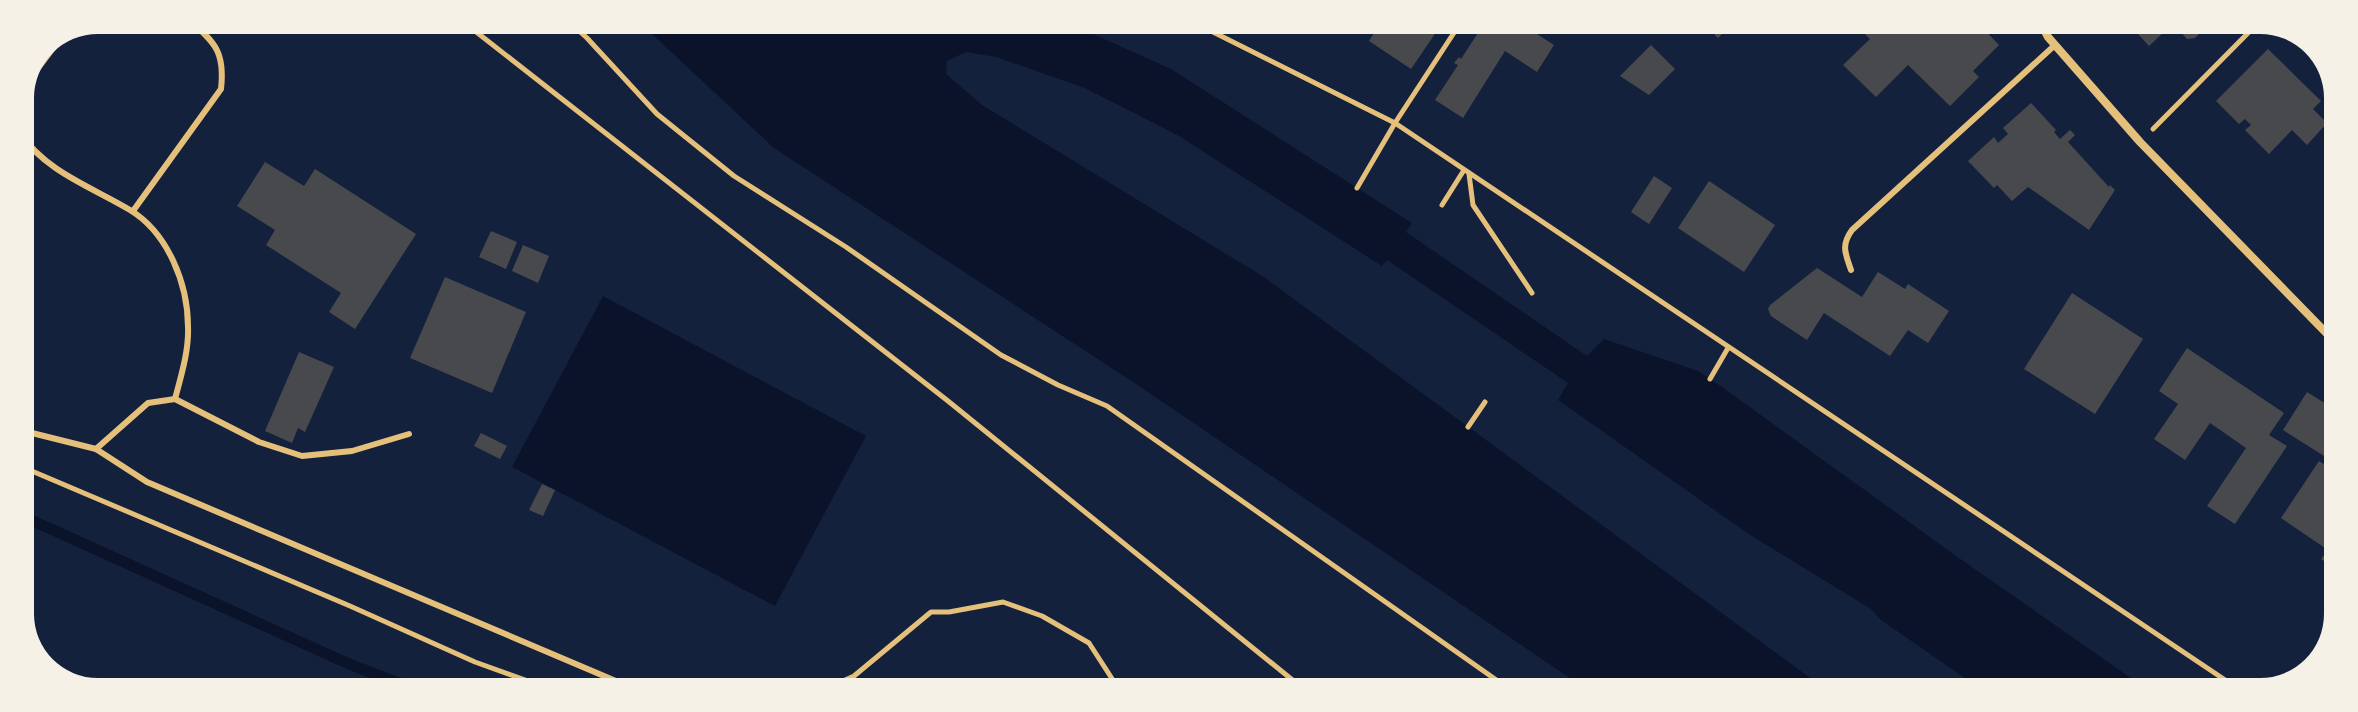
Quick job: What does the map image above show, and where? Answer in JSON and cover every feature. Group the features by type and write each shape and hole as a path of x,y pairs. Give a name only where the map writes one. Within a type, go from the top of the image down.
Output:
{"street":[{"path":"2048,34 2140,142 2324,331"}],"lane":[{"path":"133,211 221,89 224,64 215,45 204,34"},
{"path":"1851,270 1843,249 1852,230 2055,45"},
{"path":"34,147 56,169 133,211 161,239 182,280 188,326 185,361 175,399"},
{"path":"96,449 148,403 175,399 259,442 302,456 352,451 409,434"},
{"path":"34,434 96,449 147,482 609,678"}],"path":[{"path":"479,34 948,401 1290,678"},
{"path":"583,34 657,114 734,176 859,256 1001,355 1107,406 1494,678"},
{"path":"1219,34 1395,123 2222,678"},
{"path":"1357,188 1453,34"},
{"path":"2140,142 2247,34"},
{"path":"1442,205 1467,171"},
{"path":"1467,171 1473,205 1532,293"},
{"path":"1710,379 1728,348"},
{"path":"1468,427 1485,402"},
{"path":"34,472 475,662 520,678"},
{"path":"850,678 931,612 949,612 1003,602 1042,616 1089,643 1112,678"}],"water":[{"path":"652,34 1093,34 1171,69 1412,223 1406,232 1587,356 1604,339 1698,371 2131,678 1965,678 1881,620 1871,609 1750,535 1558,400 1568,383 1387,260 1382,266 1179,136 1085,88 996,57 966,52 947,61 946,74 982,105 1264,277 1810,678 1570,678 1133,382 774,148"},
{"path":"603,296 866,436 775,606 512,467"}],"building":[{"path":"1373,34 1435,34 1411,69 1369,41"},
{"path":"1477,34 1537,34 1554,45 1537,72 1505,51 1463,118 1435,100 1458,65 1454,63 1459,57 1461,59"},
{"path":"1865,34 1988,34 1999,45 1973,71 1979,77 1950,106 1908,65 1876,97 1843,65 1870,39"},
{"path":"2138,34 2162,34 2149,46"},
{"path":"2182,34 2199,34 2195,38 2187,39"},
{"path":"1651,45 1675,69 1649,95 1620,76"},
{"path":"2268,49 2321,101 2313,109 2324,120 2324,126 2307,145 2292,130 2269,154 2245,130 2251,125 2245,119 2239,124 2216,101"},
{"path":"2031,103 2056,130 2054,132 2060,139 2070,130 2075,135 2068,142 2115,190 2089,230 2028,187 2012,201 1997,185 1994,188 1968,161 1994,137 1998,143 2008,134 2003,128"},
{"path":"265,162 304,186 315,169 416,234 355,329 329,312 341,293 266,245 275,230 237,206"},
{"path":"1654,176 1672,188 1649,224 1631,212"},
{"path":"1709,181 1775,225 1744,272 1678,228"},
{"path":"491,231 517,242 506,269 479,257"},
{"path":"523,245 549,256 538,283 512,271"},
{"path":"1817,268 1862,297 1878,272 1905,289 1908,284 1949,311 1928,343 1908,330 1890,356 1824,313 1807,340 1771,316 1768,309"},
{"path":"445,277 526,312 492,393 410,358"},
{"path":"2072,293 2143,339 2095,414 2024,369"},
{"path":"2187,348 2284,413 2269,435 2287,446 2235,524 2207,506 2246,448 2210,423 2185,460 2154,439 2178,404 2159,391"},
{"path":"299,352 334,367 305,432 298,428 292,443 265,431"},
{"path":"2307,392 2324,403 2324,456 2283,430"},
{"path":"481,433 507,446 500,459 474,446"},
{"path":"2319,461 2324,464 2324,547 2281,518"},
{"path":"542,484 555,490 543,516 529,510"}],"waterway":[{"path":"34,521 386,678"}]}
